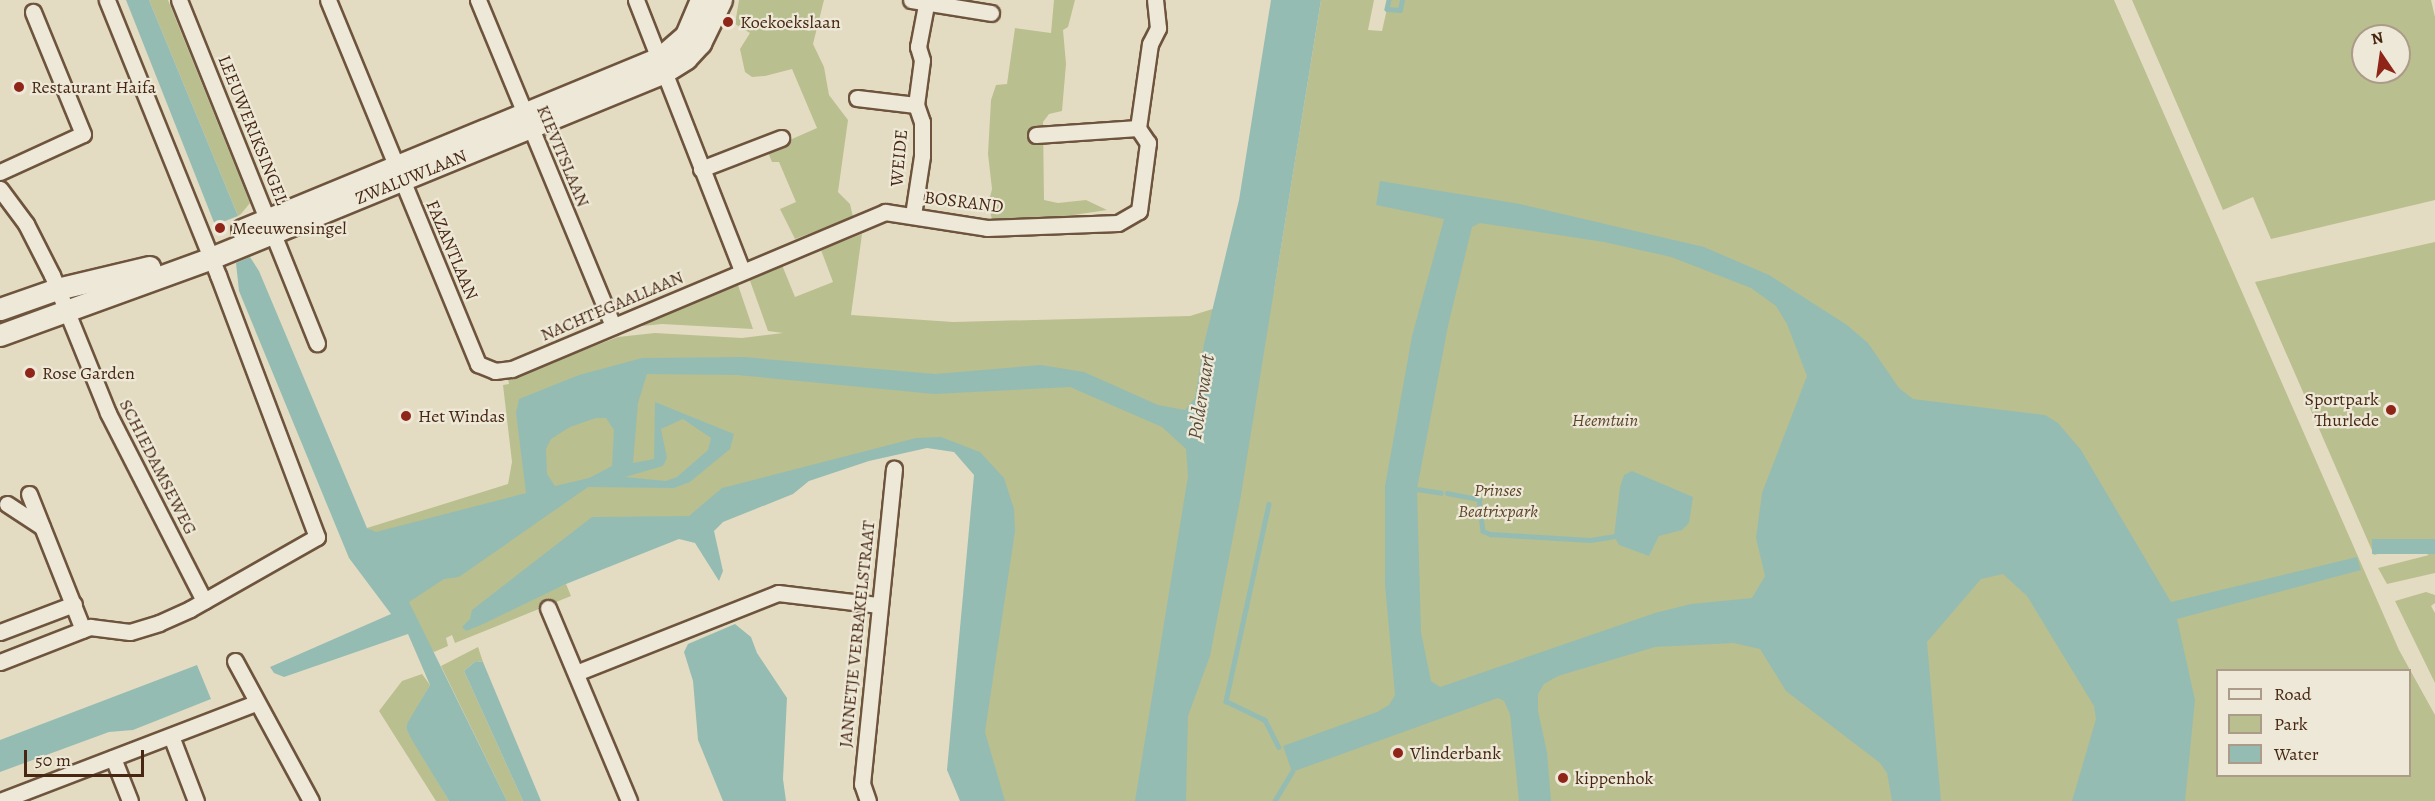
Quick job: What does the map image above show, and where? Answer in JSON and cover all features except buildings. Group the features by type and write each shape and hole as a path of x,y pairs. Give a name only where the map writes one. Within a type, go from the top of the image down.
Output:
{"main road":[{"name":"ZWALUWLAAN","path":"662,65 686,35 701,0"},
{"name":"ZWALUWLAAN","path":"0,335 66,311 662,65 686,58 700,43 721,0"},
{"name":"ZWALUWLAAN","path":"0,309 57,289 209,251"}],"street":[{"path":"0,662 90,627 130,632 204,602 317,537 209,251 107,0"},
{"name":"LEEUWERIKSINGEL","path":"179,0 316,343"},
{"name":"FAZANTLAAN","path":"328,0 478,364 495,371"},
{"name":"KIEVITSLAAN","path":"478,0 613,326"},
{"path":"636,0 742,271"},
{"path":"910,0 926,5 991,13"},
{"name":"BOSRAND","path":"742,271 885,212 987,228 1118,224 1139,211 1148,143 1138,128 1150,45 1158,28 1155,0"},
{"name":"WEIDE","path":"913,215 922,156 922,122 916,105 922,60 918,47 926,5"},
{"path":"0,172 83,134 33,12"},
{"name":"WEIDE","path":"857,98 916,105"},
{"path":"1036,135 1138,128"},
{"path":"701,169 781,138"},
{"name":"SCHIEDAMSEWEG","path":"0,189 26,224 57,289 108,413 204,602"},
{"name":"NACHTEGAALLAAN","path":"495,371 512,369 742,271"},
{"name":"JANNETJE VERBAKELSTRAAT","path":"868,801 862,784 894,469"},
{"path":"29,494 83,630"},
{"path":"7,504 42,527"},
{"path":"576,673 778,593 879,605"},
{"path":"0,632 74,604"},
{"path":"548,608 629,801"},
{"path":"235,661 255,703 311,801"},
{"path":"0,801 255,703"},
{"path":"171,736 196,801"},
{"path":"114,758 130,801"}],"green space":[{"path":"149,0 168,0 250,203 238,216"},
{"path":"739,0 824,0 813,44 824,67 829,95 848,120 838,192 850,204 853,217 795,239 780,209 796,202 779,162 772,162 767,150 817,128 792,69 752,77 745,72 740,49 750,33 735,24"},
{"path":"1054,0 1075,0 1068,27 1063,30 1066,64 1062,111 1049,114 1043,122 1044,200 1058,203 1086,200 1107,210 1060,217 992,219 988,205 992,189 988,154 991,100 996,85 1007,84 1015,28 1051,33"},
{"name":"Prinses Beatrixpark","path":"1321,0 1374,0 1368,30 1382,31 1389,0 2114,0 2399,650 2410,669 2216,669 2216,777 2411,777 2411,672 2435,715 2435,801 964,801 978,462 939,444 898,448 781,486 499,614 566,584 571,596 455,643 452,635 446,638 448,646 434,652 429,647 372,531 367,528 508,484 512,462 503,385 509,384 508,379 618,337 655,333 742,338 783,333 768,331 749,278 782,265 795,297 833,282 821,250 862,234 851,315 953,322 1190,316 1274,290"},
{"path":"2132,0 2431,0 2435,17 2435,200 2271,239 2253,197 2223,210"},
{"name":"Sportpark Thurlede","path":"2435,242 2435,573 2387,584 2378,568 2429,555 2409,546 2374,555 2255,282"},
{"path":"738,285 753,329 662,324 632,327"},
{"path":"2426,592 2435,595 2435,603 2431,606 2435,613 2435,683 2395,601"},
{"path":"478,647 483,662 476,661 464,671 523,801 507,801 441,666"},
{"path":"422,674 430,685 406,728 449,801 436,801 379,711 402,681"}],"water":[{"path":"126,0 149,0 238,216 215,225"},
{"name":"Poldervaart","path":"1271,0 1321,0 1240,501 1210,656 1188,716 1186,801 1135,801 1188,476 1186,449 1162,427 1070,387 934,394 737,375 647,374 638,403 633,463 654,459 655,402 734,434 730,449 690,482 674,488 588,487 459,577 444,579 409,602 507,801 449,801 412,740 406,728 430,685 408,634 284,677 274,673 270,667 391,614 349,558 239,291 236,263 250,257 259,271 367,528 376,532 526,493 516,413 519,399 579,375 642,358 743,357 935,374 1041,365 1084,372 1158,405 1185,410 1195,398 1204,344 1239,200","holes":["596,418 606,418 614,430 612,466 589,478 555,486 547,474 546,449 551,439 570,427","683,419 711,438 708,450 677,477 666,481 625,477 663,466 667,458 661,429"]},
{"path":"1380,181 1520,204 1704,247 1769,275 1847,325 1868,343 1899,388 1913,399 2045,415 2058,423 2081,450 2171,602 2357,557 2361,570 2177,619 2195,700 2185,801 2072,801 2096,719 2094,706 2027,596 2003,574 1981,579 1927,642 1941,801 1892,801 1887,773 1880,763 1786,691 1760,649 1733,643 1655,647 1558,676 1544,684 1538,694 1538,711 1547,752 1551,801 1519,801 1510,714 1504,701 1498,698 1292,772 1283,746 1377,712 1389,705 1395,695 1385,585 1385,486 1412,336 1444,219 1376,205","holes":["1480,223 1604,242 1671,257 1751,288 1776,306 1787,324 1807,376 1762,493 1756,538 1765,576 1752,598 1691,604 1655,613 1440,687 1431,681 1421,632 1417,489 1448,326 1472,227"]},
{"path":"941,437 980,452 1004,478 1014,509 1015,531 985,732 1005,801 960,801 947,770 974,475 954,452 927,448 869,461 809,481 793,494 723,522 714,531 723,571 719,581 695,543 679,539 566,584 481,625 466,631 462,627 470,619 472,610 592,517 689,516 722,488 916,438"},
{"path":"1632,471 1693,497 1689,523 1682,530 1659,536 1649,556 1619,545 1614,536 1620,487 1624,475"},
{"path":"2372,539 2435,539 2435,554 2372,554"},
{"path":"735,624 751,637 757,653 787,698 783,779 786,801 723,801 698,740 693,681 684,652 688,644"},
{"path":"476,661 483,662 541,801 523,801 464,671"},
{"path":"197,665 211,699 133,730 109,732 0,772 0,740"}],"waterway":[{"path":"1389,0 1387,9 1400,10 1402,0"},
{"path":"1417,489 1441,493"},
{"path":"1447,493 1479,499 1483,531 1490,534 1590,540 1614,536"},
{"path":"1269,504 1226,701 1265,720 1279,747"},
{"path":"1275,800 1292,772"}],"place":[{"name":"Koekoekslaan","path":"728,22"},
{"name":"Restaurant Haifa","path":"19,87"},
{"name":"Meeuwensingel","path":"220,228"},
{"name":"Rose Garden","path":"30,373"},
{"name":"Sportpark Thurlede","path":"2391,410"},
{"name":"Het Windas","path":"406,416"},
{"name":"Vlinderbank","path":"1398,753"},
{"name":"kippenhok","path":"1563,778"}],"park label":[{"name":"Heemtuin","path":"1605,420"}]}
